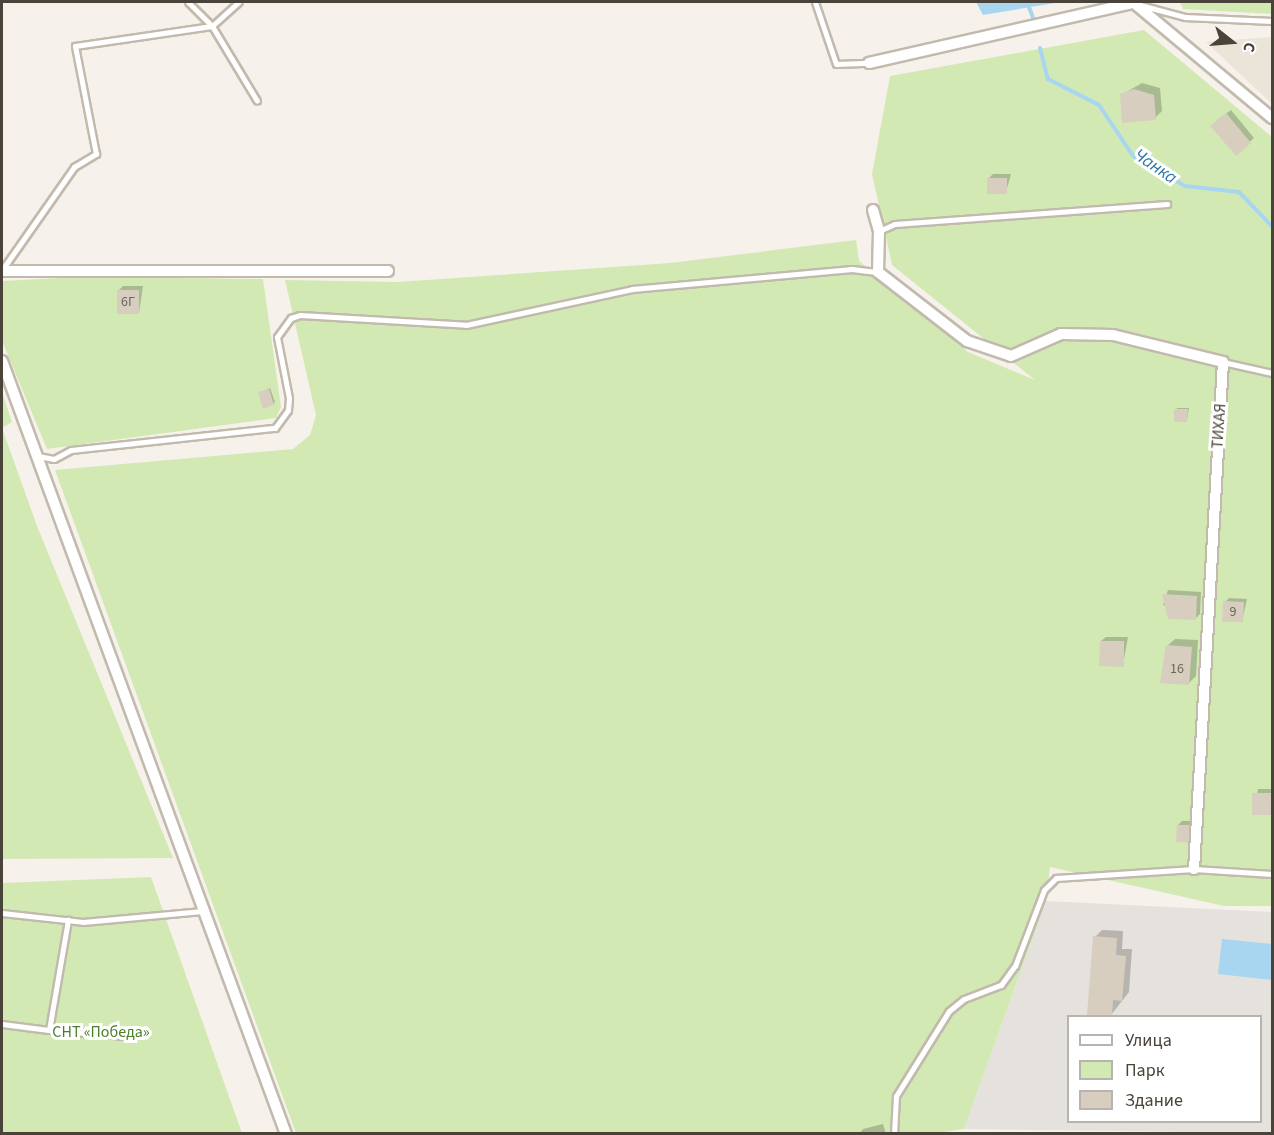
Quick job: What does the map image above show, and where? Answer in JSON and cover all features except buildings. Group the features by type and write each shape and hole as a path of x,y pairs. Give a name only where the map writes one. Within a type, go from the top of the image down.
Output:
{"street":[{"path":"870,63 1137,2 1272,118"},
{"path":"873,210 879,231 878,272 967,341 1011,356 1061,334 1113,335 1223,362"},
{"path":"2,271 388,271"},
{"path":"2,362 202,911 286,1134"},
{"name":"ТИХАЯ","path":"1194,869 1223,362"}],"lane":[{"path":"188,2 212,27 257,101"},
{"path":"2,271 74,167 96,154 75,46 212,27 239,2"},
{"path":"815,2 836,64 870,63"},
{"path":"1137,2 1185,17 1272,21"},
{"path":"879,231 895,224 1167,204"},
{"path":"36,455 54,459 71,450 275,428 288,410 289,398 277,337 291,318 300,315 466,325 632,289 852,269 878,272"},
{"path":"1223,362 1272,373"},
{"path":"894,1134 896,1096 949,1011 964,999 1001,985 1015,966 1044,890 1056,878 1194,869 1272,874"},
{"path":"2,913 68,920 202,911"},
{"path":"49,1030 68,920"},
{"path":"2,1024 126,1036"}],"shaded area":[{"path":"1272,37 1272,104 1206,42"},
{"path":"1046,901 1272,912 1272,1133 964,1129"}],"green space":[{"path":"1180,2 1272,2 1272,14 1183,9"},
{"path":"1144,30 1272,137 1272,906 1224,906 1050,867 1046,901 964,1129 931,1134 296,1133 55,470 293,449 310,435 316,415 285,280 397,282 670,263 856,240 859,261 968,352 1035,380 892,265 872,174 890,76"},
{"path":"81,277 263,279 281,407 276,418 47,449 2,341 2,281"},
{"path":"2,392 12,422 2,428"},
{"path":"2,428 37,526 173,858 2,859"},
{"name":"СНТ «Победа»","path":"151,877 242,1133 2,1133 2,883"}],"water":[{"path":"976,2 1061,2 983,15"},
{"path":"1222,939 1272,944 1272,980 1218,974"}],"waterway":[{"name":"Чанка","path":"1027,2 1034,20"},
{"name":"Чанка","path":"1040,48 1048,79 1099,105 1133,156 1185,186 1239,192 1272,226"}]}
